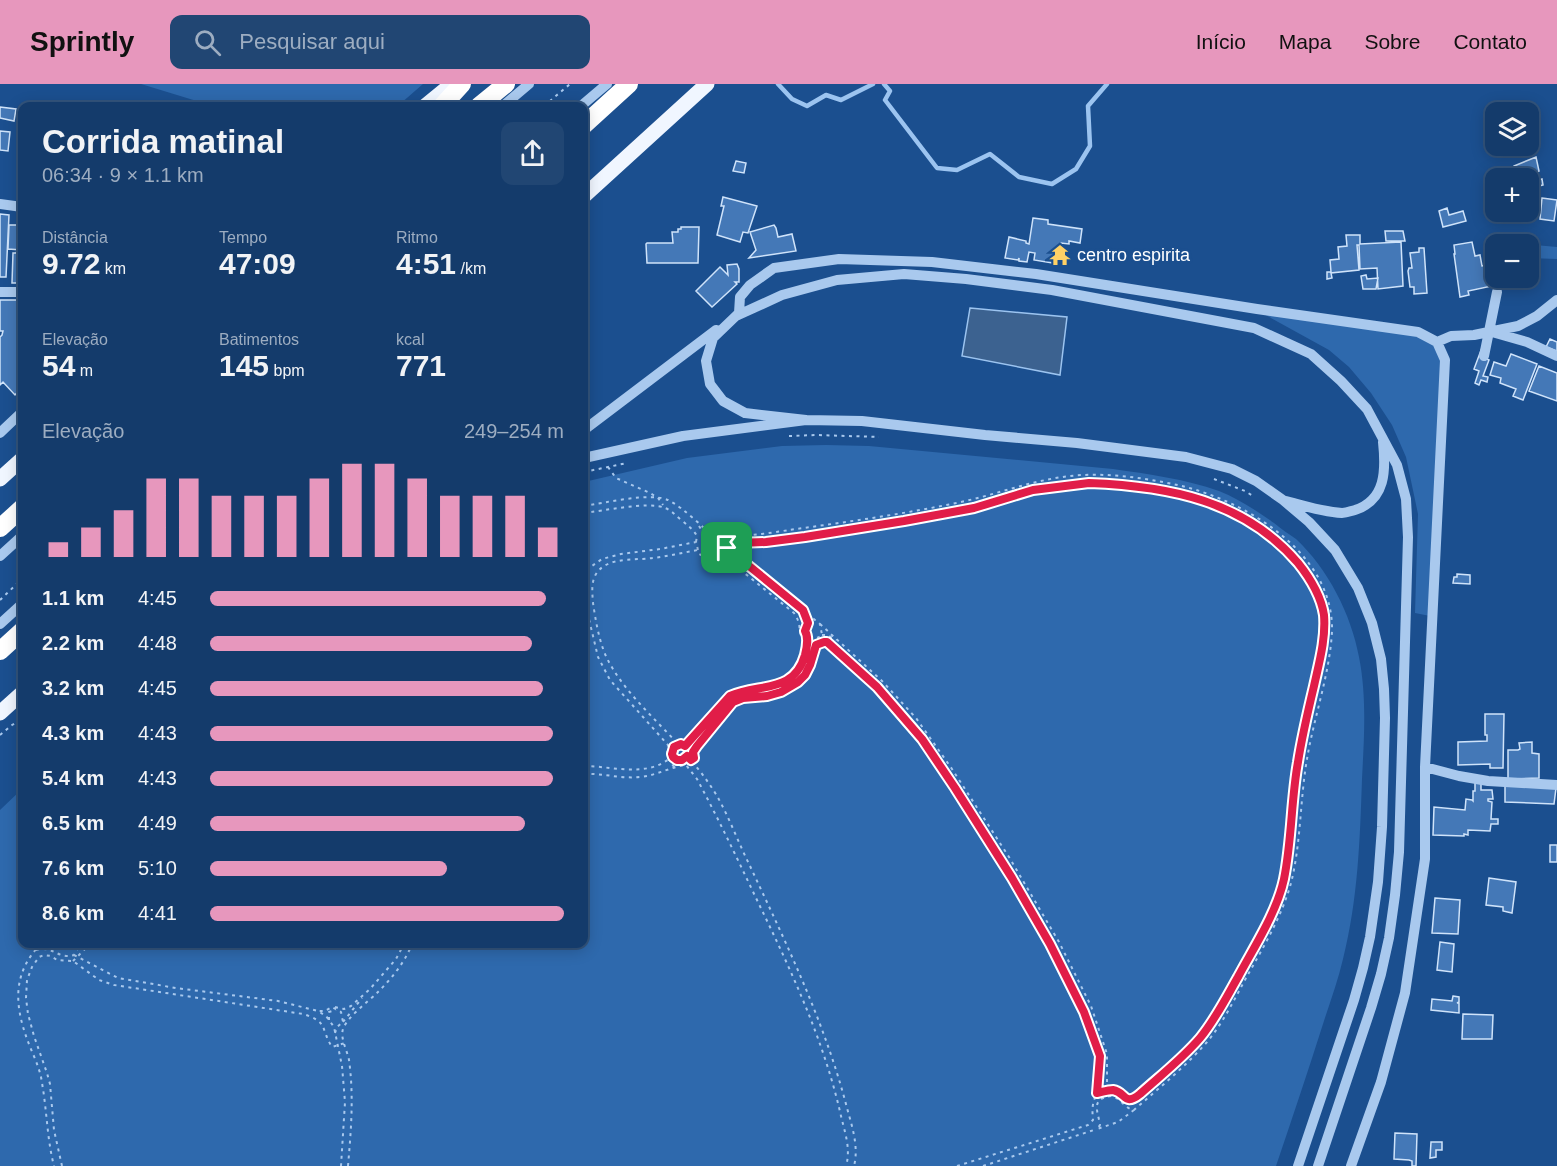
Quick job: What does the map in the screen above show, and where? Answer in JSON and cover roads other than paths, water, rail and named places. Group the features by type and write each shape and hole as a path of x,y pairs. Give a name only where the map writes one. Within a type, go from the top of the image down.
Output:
{"highway":[{"path":"446,102 462,84"},
{"path":"484,102 506,84"},
{"path":"588,121 629,84"},
{"path":"0,528 18,512"},
{"path":"0,651 18,635"}],"main road":[{"path":"430,102 452,84"},
{"path":"588,192 707,84"},
{"path":"0,479 18,463"},
{"path":"0,713 18,697"}],"street":[{"path":"508,102 530,84"},
{"path":"586,102 607,84"},
{"path":"0,204 18,206"},
{"path":"1298,1166 1354,1000 1370,937 1378,882 1385,718 1384,689 1381,658 1372,623 1358,588 1335,550 1308,522 1256,481 1232,469 1186,457 1077,443 862,421 806,420 745,413 723,401 711,384 706,361 712,338 739,313 740,297 750,285 774,268 840,259 932,262 1036,274 1418,332 1437,342 1445,360 1425,767 1425,859 1405,993 1381,1082 1351,1166"},
{"path":"588,427 739,313 782,295 837,280 904,274 1052,290 1254,328 1311,354 1341,381 1367,409 1383,437 1397,465 1406,499 1408,537 1402,763 1399,852 1389,938 1371,1008 1318,1166"},
{"path":"0,292 18,292"},
{"path":"1484,356 1497,292"},
{"path":"1437,342 1451,336 1474,335 1518,326 1557,300"},
{"path":"1489,331 1527,342 1557,356"},
{"path":"0,432 18,416"},
{"path":"588,457 683,436 806,420"},
{"path":"1283,500 1327,512 1345,513 1366,506 1380,491 1385,464 1383,437"},
{"path":"0,556 18,540"},
{"path":"0,624 18,608"},
{"path":"1425,767 1488,781 1557,785"}],"waterway":[{"path":"778,84 792,99 807,106 826,95 841,100 873,84"},
{"path":"884,84 890,91 885,100 937,168 957,170 990,154 1019,177 1052,184 1076,169 1090,146 1088,106 1107,84"}],"place":[{"name":"centro espirita","path":"1060,255"}]}
